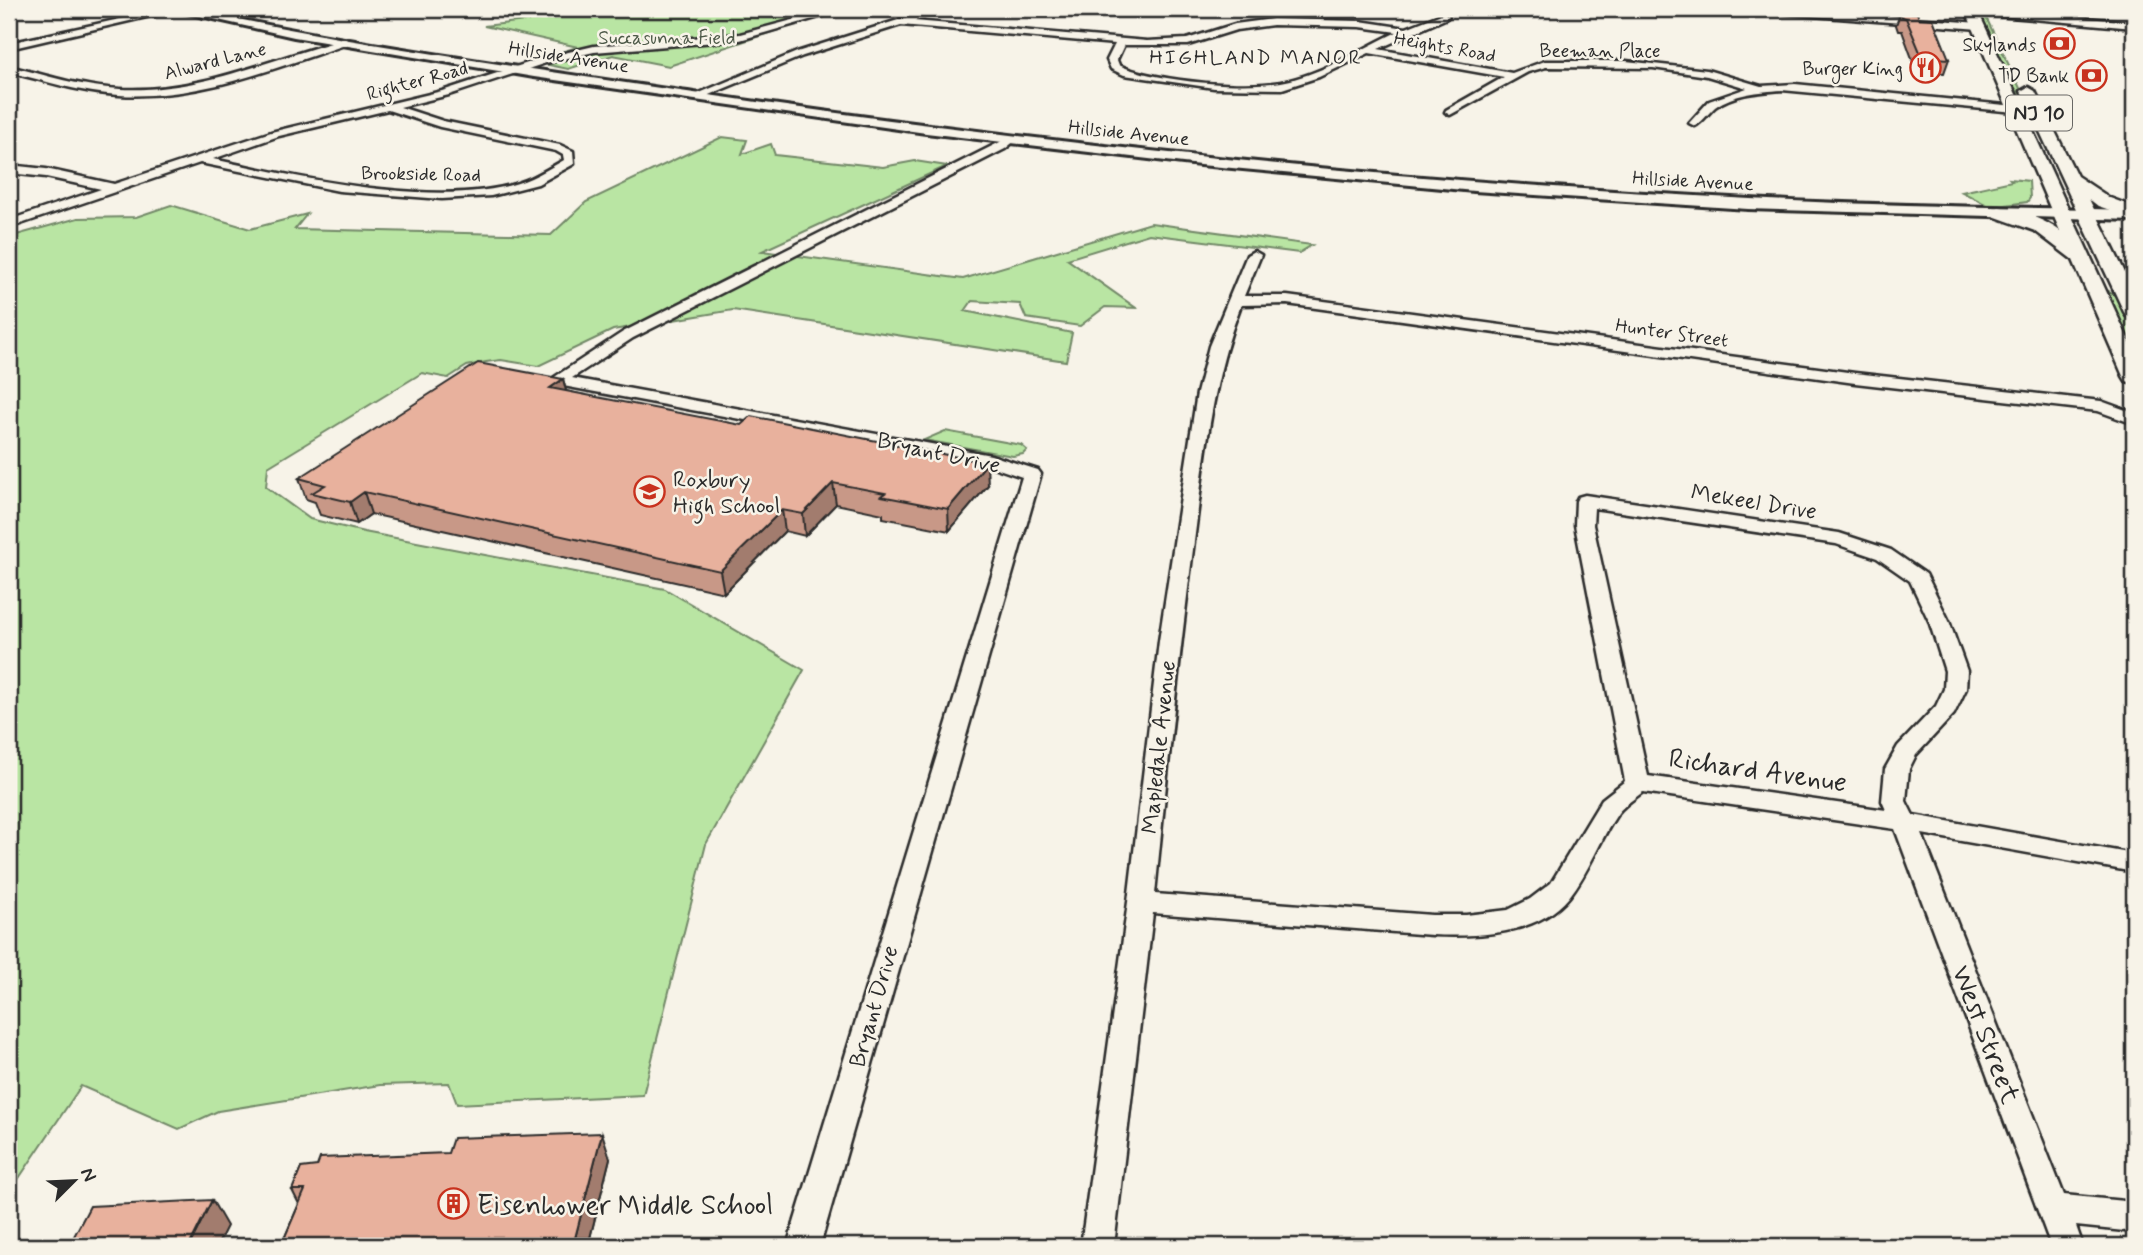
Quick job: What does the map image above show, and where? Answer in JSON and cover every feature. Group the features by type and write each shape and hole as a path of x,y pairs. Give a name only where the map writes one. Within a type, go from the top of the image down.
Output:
{"highway":[{"name":"NJ 10","path":"1971,9 2134,376"},
{"path":"1989,11 1998,30"},
{"name":"NJ 10","path":"2020,75 2134,312"},
{"path":"2070,176 2104,202 2134,215"},
{"path":"2003,212 2034,202 2047,179"},
{"path":"2003,212 2046,228 2084,263"},
{"path":"2108,258 2114,227 2134,215"}],"main road":[{"name":"Hillside Avenue","path":"176,9 345,42 821,117 1307,172 1522,190 1817,208 2134,215"},
{"path":"550,76 548,65 561,56"}],"street":[{"path":"9,46 176,9"},
{"path":"204,15 233,9"},
{"name":"Righter Road","path":"9,224 295,129 445,93 561,56 606,48 731,39 843,9"},
{"path":"695,97 778,62 941,9"},
{"path":"1760,9 1979,26"},
{"path":"1989,11 2134,25"},
{"path":"1120,43 1112,60 1115,66 1128,73 1253,87 1296,83 1447,15"},
{"path":"900,22 1120,43 1188,42 1235,27 1273,22 1353,23 1411,31"},
{"name":"Alward Lane","path":"9,69 117,92 160,92 222,80 345,42"},
{"name":"Heights Road","path":"1369,50 1514,76"},
{"name":"Beeman Place","path":"1450,112 1514,76 1545,64 1672,67 1720,74 1758,88"},
{"path":"1695,123 1700,114 1733,95 1758,88 1795,88 2015,109"},
{"name":"Brookside Road","path":"200,159 337,188 444,195 472,194 521,186 560,169 570,161 569,153 560,148 440,124 390,107"},
{"name":"Bryant Drive","path":"803,1246 1032,474 991,460 558,380 628,335 1002,146 1010,139"},
{"path":"9,169 46,173 115,188"},
{"name":"Mapledale Avenue","path":"1097,1246 1141,902 1170,641 1205,393 1217,346 1254,255"},
{"name":"Hunter Street","path":"1237,301 1287,300 1855,378 2101,406 2134,419"},
{"name":"Hunter Street","path":"2101,406 2132,400"},
{"name":"Mekeel Drive","path":"1639,783 1626,734 1584,524 1585,501 1839,539 1884,554 1919,579 1939,621 1956,671 1955,690 1946,709 1906,751 1897,769 1894,801 1904,823"},
{"name":"Richard Avenue","path":"1141,902 1415,924 1483,924 1502,921 1521,916 1560,890 1611,805 1639,783 1904,823 2134,863"},
{"name":"West Street","path":"1904,823 2067,1246"},
{"path":"2053,1209 2134,1217"}],"green space":[{"name":"Succasunna Field","path":"589,9 842,9 669,66 613,55 568,69 530,61 578,47 484,26 567,16"},
{"path":"1976,9 1982,9 2028,105 2009,80"},
{"path":"722,137 747,140 742,154 771,144 775,155 883,167 915,161 947,166 762,251 963,279 1151,223 1312,245 1299,253 1149,234 1067,259 1136,308 1105,307 1080,326 1026,318 1020,304 972,301 965,311 1072,333 1066,361 733,310 613,330 538,366 501,360 467,366 448,378 422,373 268,467 266,487 310,519 364,532 665,589 804,670 706,844 643,1095 457,1104 449,1083 380,1085 218,1111 179,1129 81,1086 9,1193 9,237 78,218 136,217 171,205 250,229 307,214 295,229 551,235 586,202"},
{"path":"2010,179 2029,181 2030,198 2027,202 1991,207 1962,192 2012,181"},
{"path":"2105,289 2120,300 2125,308 2133,335 2134,354"},
{"path":"945,431 1021,445 1027,450 1023,454 1013,456 924,440"}],"building":[{"path":"1900,12 1917,13 1919,18 1933,19 1949,59 1922,57 1906,18 1902,17"},
{"name":"Roxbury High School","path":"478,363 563,379 550,388 741,425 751,416 987,463 948,509 833,483 803,514 782,510 720,571 364,492 350,502 312,493 325,485 299,478"},
{"name":"Eisenhower Middle School","path":"602,1133 573,1246 281,1246 305,1190 292,1190 301,1168 317,1166 320,1158 448,1153 453,1138"},
{"path":"212,1200 189,1246 47,1246 49,1242 71,1242 90,1206"}],"place":[{"name":"Skylands","path":"2059,44"},
{"name":"Burger King","path":"1926,68"},
{"name":"TD Bank","path":"2092,75"},
{"name":"Roxbury High School","path":"650,492"},
{"name":"Eisenhower Middle School","path":"454,1204"}],"district":[{"name":"HIGHLAND MANOR","path":"1256,57"}]}
